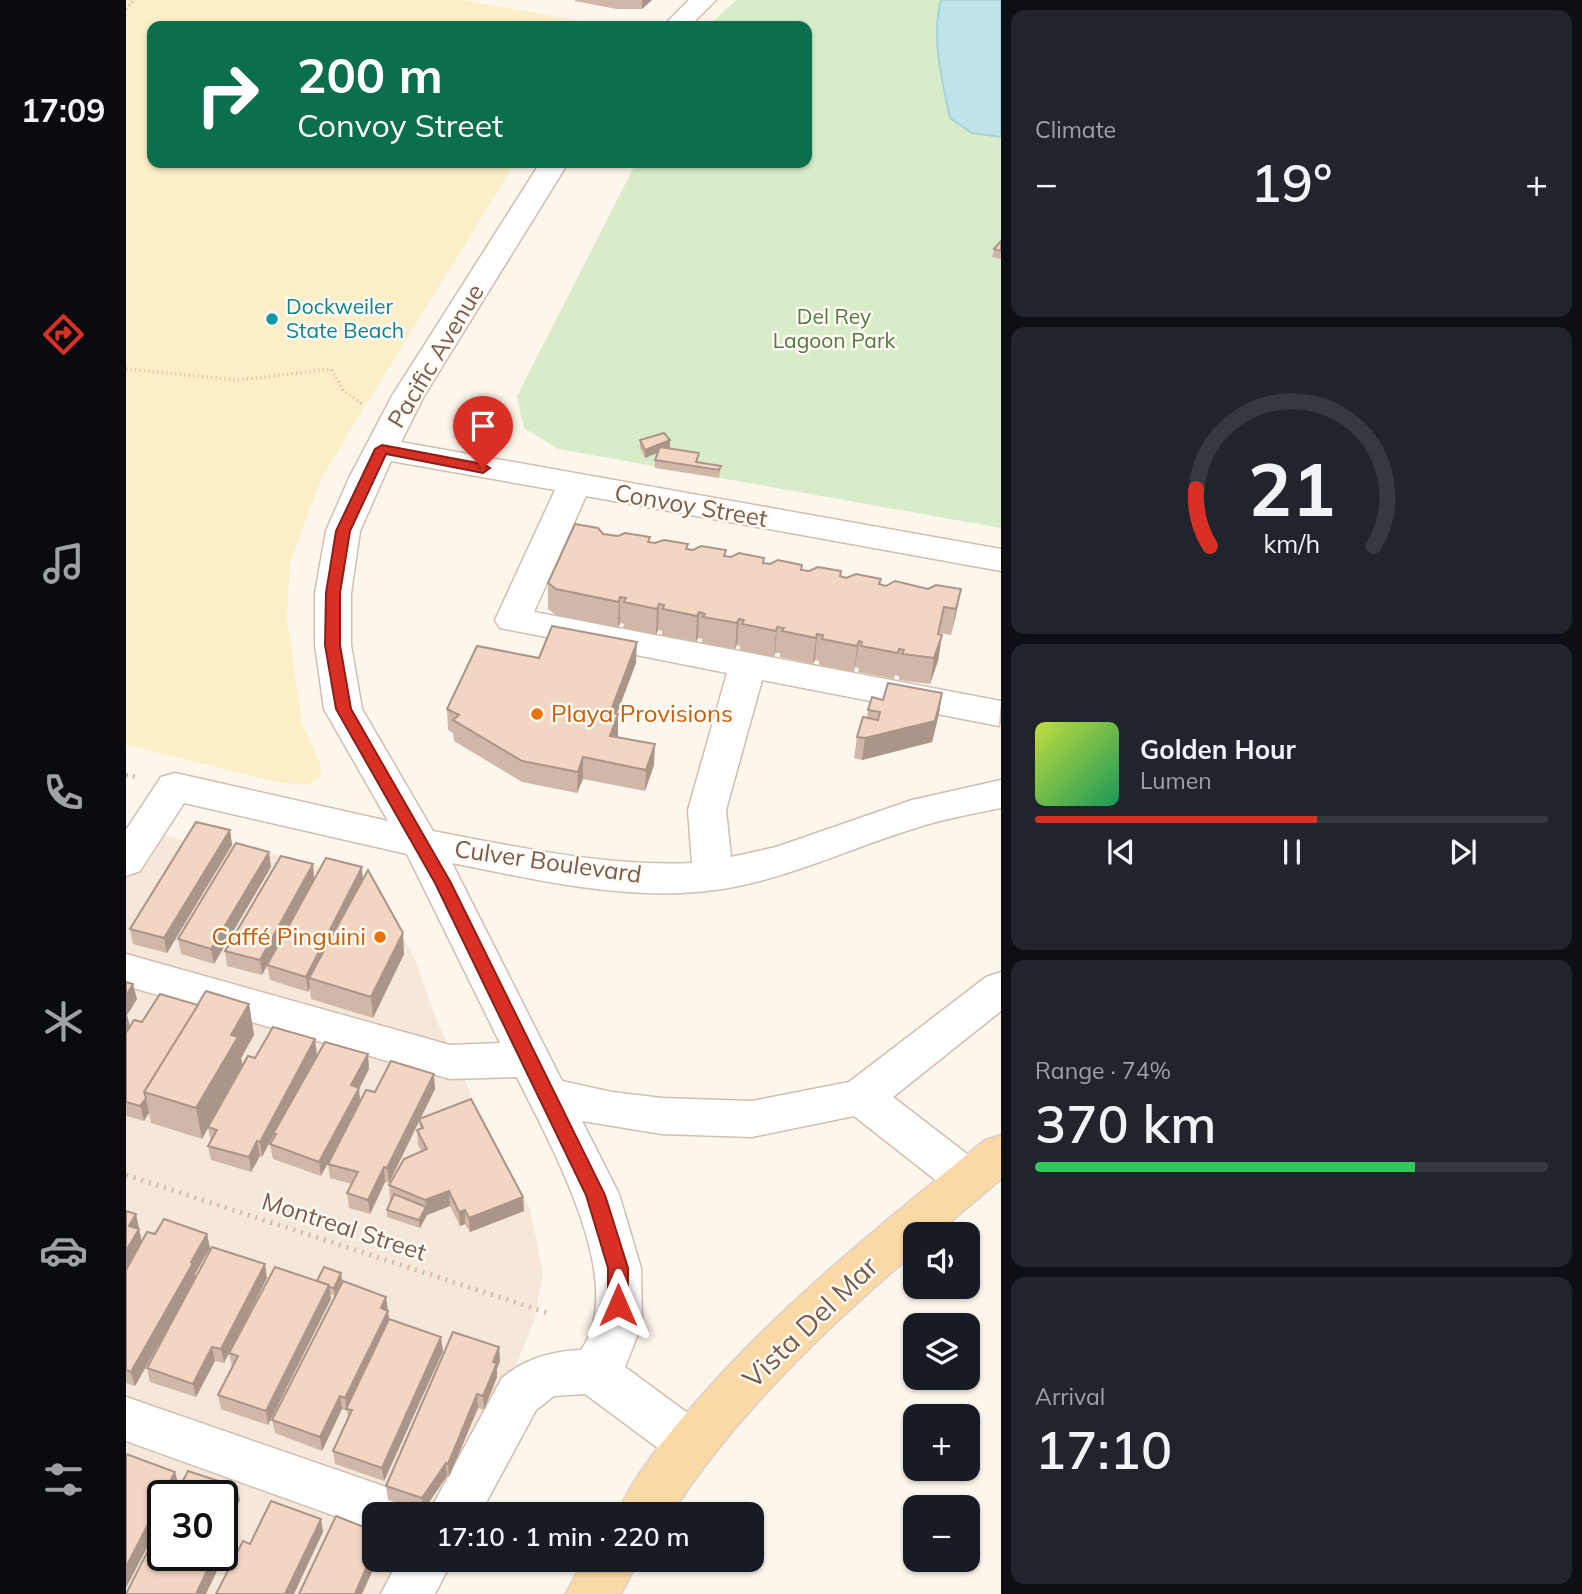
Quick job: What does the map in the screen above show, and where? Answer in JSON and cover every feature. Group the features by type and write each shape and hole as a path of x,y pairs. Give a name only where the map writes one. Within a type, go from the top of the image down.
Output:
{"main road":[{"name":"Vista Del Mar","path":"650,1502 691,1444 790,1337 874,1258 985,1166"},
{"path":"592,1594 605,1572"}],"street":[{"path":"681,21 703,0"},
{"name":"Pacific Avenue","path":"551,168 396,419 343,531 333,593 333,645 343,709 443,883 596,1195 618,1268 618,1324 608,1352 594,1372"},
{"name":"Convoy Street","path":"382,449 1001,560"},
{"path":"574,485 513,620 748,664 1000,718"},
{"path":"713,876 707,810 748,664"},
{"name":"Culver Boulevard","path":"126,861 175,787 420,844 543,866 630,877 713,876 767,866 907,816 1001,794"},
{"path":"126,970 450,1062 539,1077 612,1110 662,1116 752,1119 861,1097 1001,988"},
{"path":"861,1097 985,1166"},
{"path":"460,1502 519,1394 533,1380 561,1372 594,1372 691,1444"},
{"path":"126,1419 363,1502"},
{"path":"407,1594 420,1572"}],"path":[{"path":"126,9 134,0"},
{"path":"126,369 239,380 331,369 338,385 353,400 396,419"},
{"name":"Montreal Street","path":"126,1175 551,1314"}],"shaded area":[{"path":"126,826 190,842 198,833 368,880 413,955 438,1023 476,1105 530,1209 543,1273 534,1322 517,1362 441,1502 362,1502 362,1572 403,1572 390,1594 126,1594"}],"green space":[{"name":"Del Rey Lagoon Park","path":"736,0 1001,0 1001,528 558,449 524,428 517,396 633,168 812,168 812,21 713,21"}],"sand":[{"name":"Dockweiler State Beach","path":"126,0 462,0 581,21 147,21 147,168 512,168 322,476 290,562 287,619 302,724 321,766 320,777 307,785 276,782 126,745"}],"water":[{"path":"941,0 1001,0 1001,137 972,133 950,118 937,44"}],"building":[{"path":"1001,241 1001,251 994,249"},
{"path":"664,433 670,440 645,450 640,440"},
{"path":"660,447 699,453 696,462 721,466 719,470 655,460"},
{"path":"575,524 598,528 603,534 618,536 625,533 650,537 648,542 664,540 688,544 686,549 693,550 701,546 726,550 724,556 731,557 739,553 764,558 763,563 770,564 778,560 802,565 801,570 809,571 818,567 841,571 840,576 846,578 856,574 881,579 879,584 886,586 895,581 928,589 936,585 961,589 956,609 944,607 938,634 942,635 934,658 902,654 904,650 899,649 898,653 861,646 862,642 859,641 857,646 822,639 823,635 817,634 816,638 782,631 784,628 777,627 776,631 742,624 744,620 739,619 737,623 703,617 705,614 699,612 697,616 663,609 664,605 659,604 657,609 624,602 626,598 620,597 619,602 556,589 548,583"},
{"name":"Playa Provisions","path":"552,626 637,642 610,713 618,714 610,736 655,744 646,770 583,757 578,772 522,761 453,720 459,715 447,709 477,646 539,658"},
{"path":"888,683 942,693 935,721 865,738 857,737 863,717 878,720 880,712 868,710 872,697 883,700"},
{"path":"196,822 230,830 164,938 130,929"},
{"path":"236,843 269,852 211,949 178,939"},
{"path":"281,856 313,864 260,960 225,951"},
{"path":"326,858 362,867 306,977 267,965"},
{"path":"368,870 403,933 371,997 309,978"},
{"path":"126,982 133,984 126,996"},
{"path":"206,991 249,1004 231,1035 238,1037 196,1108 144,1092"},
{"path":"160,994 198,1005 144,1092 146,1098 140,1106 126,1102 126,1033 134,1020 142,1022"},
{"path":"273,1027 315,1039 260,1142 257,1141 249,1157 208,1146 217,1130 208,1127 248,1056 255,1058"},
{"path":"325,1042 368,1054 351,1085 359,1088 319,1162 270,1144 276,1134 273,1134"},
{"path":"391,1061 434,1074 368,1200 347,1193 358,1172 328,1164 366,1090 375,1092"},
{"path":"471,1099 523,1197 469,1218 465,1210 459,1212 449,1191 425,1200 389,1185 404,1159 427,1149 417,1130 423,1128 419,1119"},
{"path":"394,1194 426,1207 419,1220 387,1210"},
{"path":"126,1211 136,1214 129,1226 139,1229 126,1251"},
{"path":"164,1219 207,1234 131,1372 126,1370 126,1270 147,1232 155,1234"},
{"path":"212,1247 265,1264 221,1349 212,1347 193,1384 147,1368"},
{"path":"275,1267 329,1285 266,1411 218,1395 238,1356 229,1353"},
{"path":"324,1267 341,1273 334,1288 317,1281"},
{"path":"343,1281 386,1297 381,1308 388,1311 345,1398 340,1396 320,1437 272,1420"},
{"path":"389,1319 441,1337 382,1468 333,1451 352,1410 346,1409"},
{"path":"453,1332 499,1347 493,1362 497,1363 483,1396 477,1394 448,1464 446,1463 422,1498 386,1486"},
{"path":"126,1454 175,1472 171,1480 147,1480 147,1526 126,1567"},
{"path":"188,1471 216,1480 183,1480"},
{"path":"271,1501 321,1519 285,1594 216,1594 228,1571 238,1571 238,1551 243,1541 250,1544"},
{"path":"336,1516 362,1526 362,1572 364,1572 355,1594 299,1594"},
{"path":"147,1553 147,1571 207,1571 196,1594 126,1594"}],"place":[{"name":"Dockweiler State Beach","path":"272,319"},
{"name":"Playa Provisions","path":"537,714"},
{"name":"Caffé Pinguini","path":"380,937"}],"route":[{"path":"483,468 382,449 343,531 333,593 333,645 343,709 443,883 596,1195 618,1268 618,1305"}]}
